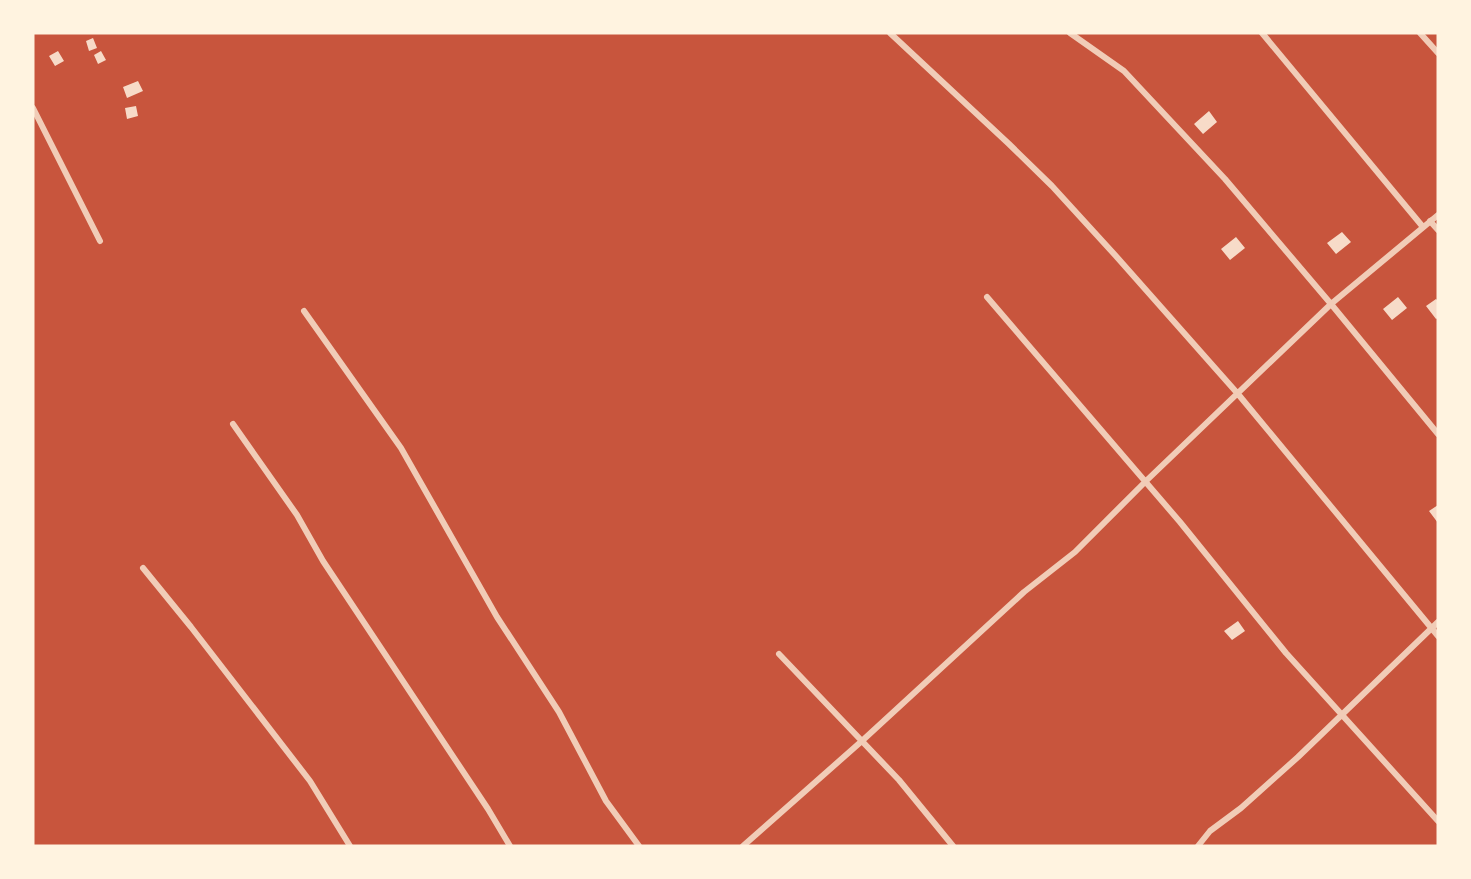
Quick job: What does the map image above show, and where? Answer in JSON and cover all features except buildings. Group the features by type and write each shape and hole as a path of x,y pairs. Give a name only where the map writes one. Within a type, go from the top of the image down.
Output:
{"street":[{"path":"890,33 1052,186 1193,341 1438,636"},
{"path":"1070,33 1124,71 1225,179 1438,434"},
{"path":"1262,33 1424,227"},
{"path":"1420,33 1438,53"},
{"path":"33,108 100,241"},
{"path":"743,846 863,740 1024,592 1075,552 1331,304 1438,215"},
{"path":"1430,221 1438,230"},
{"path":"987,297 1146,481 1279,645 1438,821"},
{"path":"304,311 402,448 491,607 559,712 606,801 639,846"},
{"path":"233,424 297,515 323,561 488,809 510,846"},
{"path":"143,568 310,781 350,846"},
{"path":"1198,846 1210,831 1241,808 1342,716 1438,622"},
{"path":"779,654 863,740 953,846"}]}
